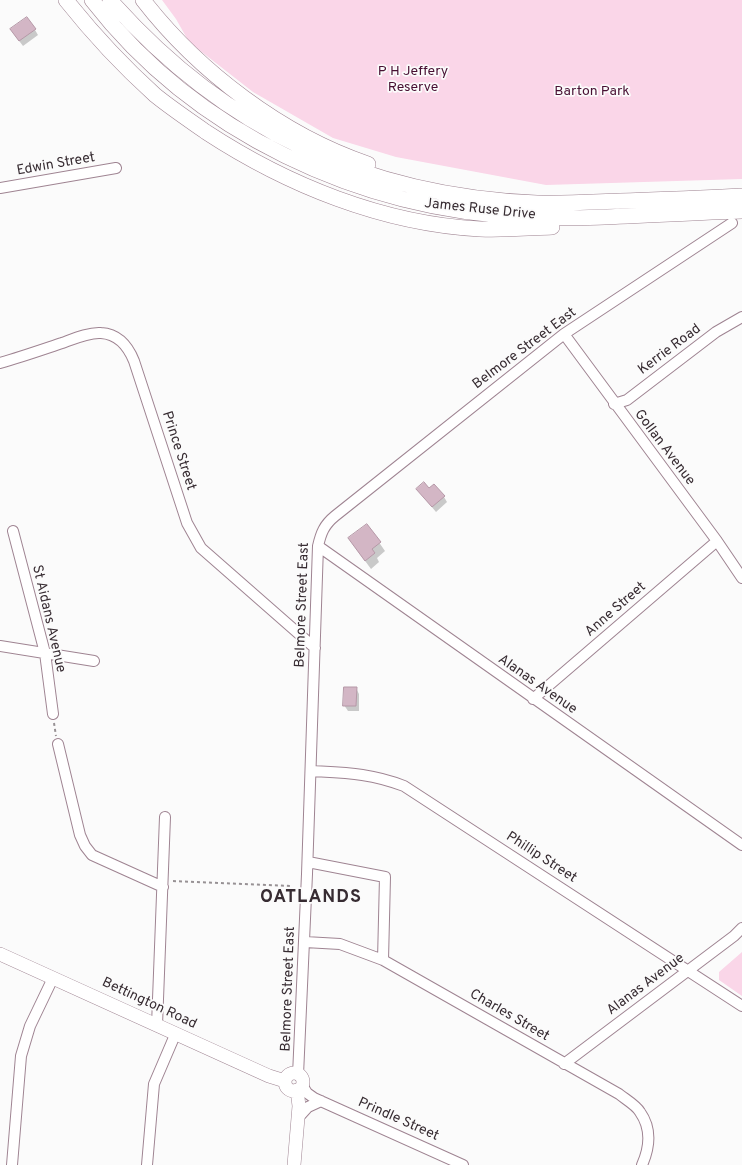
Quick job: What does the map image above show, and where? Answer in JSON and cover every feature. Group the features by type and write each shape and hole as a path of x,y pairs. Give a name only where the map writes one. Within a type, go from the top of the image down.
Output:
{"highway":[{"path":"66,0 102,42 132,72 156,95 186,118 276,174 342,200 412,219 480,229 667,221 694,213"},
{"name":"James Ruse Drive","path":"92,0 122,34 172,82 231,126 289,158 355,185 424,204 497,215 563,217 694,213 735,215"},
{"name":"James Ruse Drive","path":"110,0 153,46 180,70 230,108 295,145 353,169 422,190 492,200 538,203 742,196"},
{"path":"143,0 169,32 216,76 269,114 300,133 359,160 425,181 538,203"}],"main road":[{"name":"Bettington Road","path":"0,954 157,1025 175,1035 270,1076 285,1081 290,1074 299,1083"},
{"path":"294,1165 299,1106 299,1083"}],"street":[{"name":"Edwin Street","path":"0,188 116,168"},
{"name":"Belmore Street East","path":"299,1083 318,546 321,533 330,520 564,334 735,215"},
{"name":"Kerrie Road","path":"614,404 627,400 716,332 742,317"},
{"name":"Prince Street","path":"0,363 100,332 111,335 120,340 129,348 187,523 193,536 201,548 315,648"},
{"name":"Gollan Avenue","path":"564,334 614,404 717,541 742,578"},
{"name":"St Aidans Avenue","path":"13,531 45,653 53,714"},
{"name":"Anne Street","path":"533,699 717,541"},
{"name":"Alanas Avenue","path":"318,546 742,845"},
{"path":"0,646 94,661"},
{"path":"58,744 80,835 85,846 92,855 163,887"},
{"name":"Phillip Street","path":"311,771 357,773 381,777 404,786 742,1006"},
{"path":"157,1025 165,817"},
{"path":"308,862 385,877 383,960"},
{"name":"Alanas Avenue","path":"564,1064 734,936 742,928"},
{"name":"Charles Street","path":"305,942 340,944 383,960 618,1094 640,1111 649,1131 648,1152 642,1165"},
{"path":"12,1165 21,1056 24,1040 53,978"},
{"path":"147,1165 154,1084 175,1035"},
{"name":"Prindle Street","path":"299,1083 307,1093 321,1101 463,1165"},
{"path":"298,1118 308,1107 321,1101"}],"path":[{"path":"53,714 58,744"},
{"path":"173,881 292,886"}],"green space":[{"path":"162,0 742,0 742,179 546,185 396,157 333,138 253,92 189,42 176,19"},
{"path":"742,952 742,996 719,980 719,972"}],"building":[{"path":"27,17 36,29 19,41 10,29"},
{"path":"424,482 429,488 434,484 445,496 432,507 416,489"},
{"path":"367,524 381,542 372,549 375,553 365,561 348,538"},
{"path":"344,687 357,687 356,706 343,706"}],"district":[{"name":"OATLANDS","path":"311,898"}],"park label":[{"name":"P H Jeffery Reserve","path":"413,80"},
{"name":"Barton Park","path":"592,92"}]}
